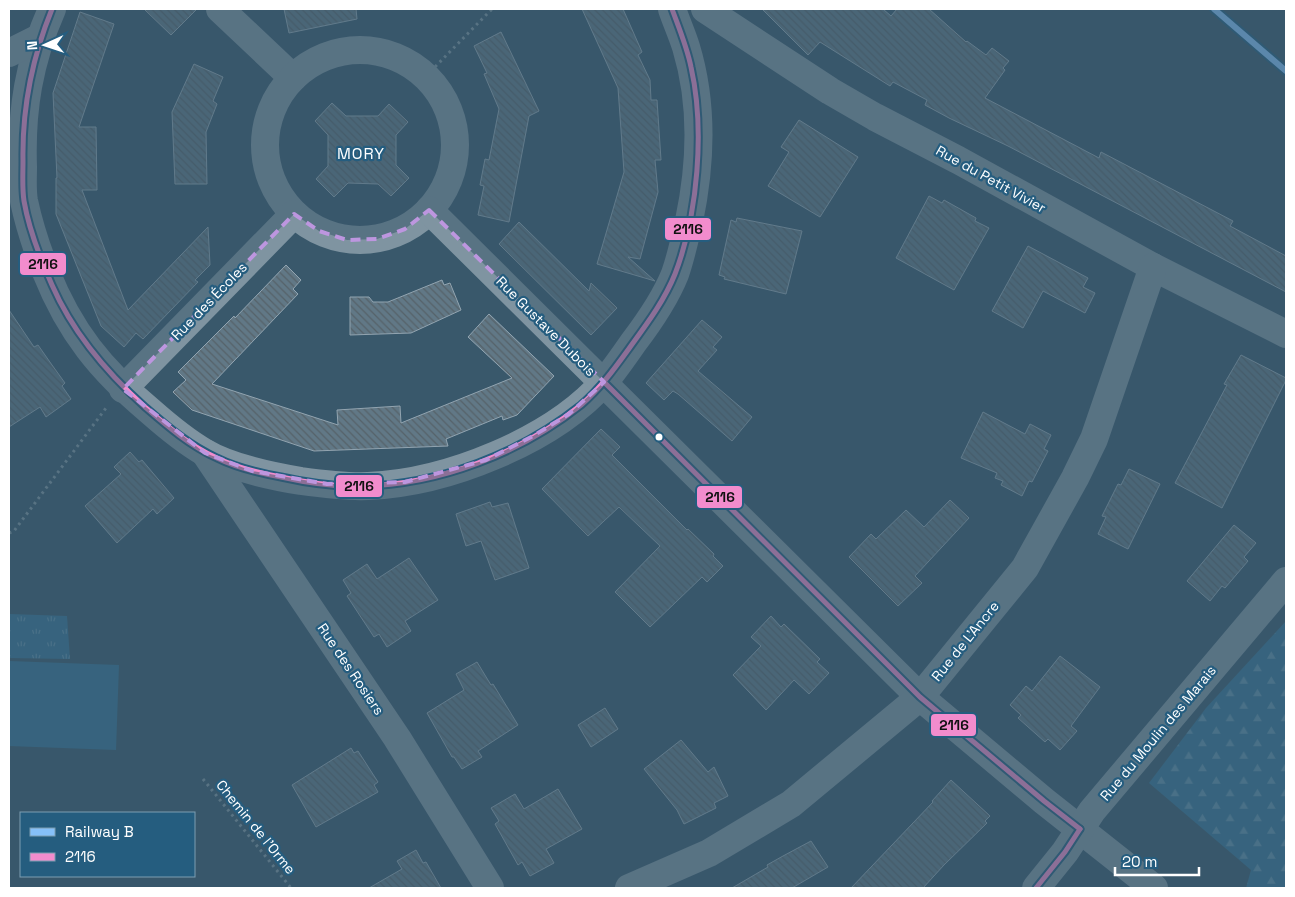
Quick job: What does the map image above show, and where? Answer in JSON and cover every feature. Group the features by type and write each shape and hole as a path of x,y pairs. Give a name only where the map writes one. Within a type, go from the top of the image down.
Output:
{"street":[{"path":"52,9 39,38 26,90 22,144 24,198 37,251 58,302 81,341 123,389 166,425 205,454 252,471 327,484 367,486 404,482 444,473 486,460 569,414 604,382 654,315 675,274 694,195 698,152 698,106 686,49 672,9"},
{"path":"220,9 293,78"},
{"name":"Rue du Petit Vivier","path":"705,9 875,117 958,160 1153,268 1286,334"},
{"path":"9,53 39,38"},
{"path":"374,50 402,59 426,76 441,95 451,118 455,142 452,167 444,190 429,210 405,229 377,239 347,240 319,231 294,214 276,190 266,161 266,131 275,102 293,78 316,60 344,51 374,50"},
{"name":"Rue Gustave Dubois","path":"429,210 920,697 1044,801 1154,888"},
{"name":"Rue des Écoles","path":"123,389 294,214"},
{"name":"Rue de L'Ancre","path":"630,888 709,853 791,804 920,697 1026,568 1076,478 1094,439 1153,268"},
{"name":"Rue des Rosiers","path":"205,454 397,738 490,888"},
{"name":"Rue du Moulin des Marais","path":"1036,888 1065,852 1092,811 1286,581"}],"path":[{"path":"426,76 492,9"},
{"path":"9,534 64,466 102,412 123,389"},
{"name":"Chemin de l'Orme","path":"203,779 291,888"}],"highlighted area":[{"path":"429,210 604,382 569,414 533,436 486,460 405,482 327,484 252,471 205,453 123,389 294,214 319,231 347,240 377,239 405,229"}],"green space":[{"path":"9,614 67,616 70,659 9,658"},
{"path":"1286,621 1286,888 1246,888 1251,870 1149,783 1206,708"},
{"path":"9,661 119,665 116,750 9,746"}],"building":[{"path":"144,9 197,9 171,35"},
{"path":"284,9 356,9 357,19 289,33"},
{"path":"582,9 623,9 642,52 638,55 650,80 651,100 657,100 661,160 655,160 658,192 640,259 628,257 655,281 597,264 624,172 618,88"},
{"path":"762,9 883,9 891,16 897,9 929,9 966,42 986,55 992,48 1009,61 1003,68 1005,70 985,98 1099,158 1101,152 1233,221 1230,226 1286,256 1286,292 1008,146 949,118 925,105 927,100 893,82 890,86 820,42 808,55"},
{"path":"80,12 114,24 79,127 96,127 97,190 82,190 128,310 208,227 210,265 195,280 198,282 143,339 136,333 124,347 101,326 56,214 57,178 53,93"},
{"path":"501,32 539,111 529,116 509,222 478,215 484,186 480,185 485,159 489,160 499,109 484,74 487,73 474,46"},
{"path":"194,64 223,77 213,101 217,104 206,132 207,184 175,184 172,112"},
{"path":"332,103 346,116 378,116 389,104 408,122 396,135 396,165 409,178 391,196 378,184 348,183 334,197 316,179 328,166 328,135 315,121"},
{"path":"799,120 858,157 820,217 768,186 789,152 781,147"},
{"path":"929,196 942,203 944,200 976,218 975,221 989,228 954,290 896,258"},
{"path":"737,218 802,231 786,294 724,279 725,277 719,275 731,220 736,222"},
{"path":"519,222 589,291 591,283 617,308 591,335 499,244"},
{"path":"1028,246 1088,278 1083,287 1095,293 1085,313 1043,291 1023,328 992,311"},
{"path":"286,265 301,280 293,289 298,294 212,384 338,425 337,410 400,406 401,423 512,378 468,337 489,314 554,376 517,415 503,420 502,416 446,439 448,446 314,451 192,410 173,392 186,380 178,372 234,316 235,318"},
{"path":"442,280 444,285 450,283 461,310 411,333 350,335 350,297 369,297 373,302 388,302"},
{"path":"9,310 34,347 38,345 65,383 62,386 71,399 46,417 40,407 9,427"},
{"path":"702,320 722,337 713,347 717,350 698,371 752,417 732,441 678,394 673,391 664,400 646,383"},
{"path":"1241,355 1286,378 1286,380 1222,508 1175,483 1227,385 1224,384"},
{"path":"983,412 1025,434 1030,424 1051,435 1044,449 1048,451 1032,482 1029,481 1022,496 1001,485 1003,481 995,478 997,473 961,458"},
{"path":"601,429 620,447 612,455 687,530 714,554 713,556 723,566 707,582 702,577 650,627 615,592 660,546 619,507 588,536 542,489"},
{"path":"130,452 139,462 142,460 174,498 157,514 153,509 117,543 85,506 121,474 114,467"},
{"path":"1129,469 1160,484 1128,549 1098,534 1106,517 1102,516 1118,484 1121,485"},
{"path":"950,500 969,518 915,576 922,583 898,606 849,557 871,534 876,539 906,510 924,527"},
{"path":"490,502 492,507 508,503 529,568 495,580 481,541 466,546 456,514"},
{"path":"1234,525 1256,543 1244,557 1248,561 1225,588 1222,586 1210,601 1187,581"},
{"path":"409,558 438,600 405,621 411,631 387,647 379,634 374,637 347,596 351,593 343,580 367,564 377,579"},
{"path":"771,616 781,627 784,624 820,659 817,662 829,673 809,694 794,680 766,710 733,675 761,646 751,637"},
{"path":"1060,656 1100,687 1071,726 1077,731 1060,750 1048,739 1045,742 1018,718 1021,715 1010,705 1026,686 1032,691"},
{"path":"477,662 518,725 478,751 482,757 462,769 454,757 452,757 427,713 464,690 456,674"},
{"path":"605,708 618,729 591,747 578,725"},
{"path":"681,740 708,772 714,767 728,796 714,803 716,808 684,824 677,810 644,769"},
{"path":"351,748 354,753 358,751 378,782 374,785 378,792 316,827 292,785"},
{"path":"951,780 990,816 985,821 987,823 923,888 851,888 933,802"},
{"path":"558,789 582,829 546,849 554,863 530,876 522,862 518,865 495,824 499,821 491,808 515,794 524,809"},
{"path":"811,841 828,867 792,888 732,888 768,867 767,865"},
{"path":"416,850 423,863 426,862 441,888 369,888 402,869 397,861"}],"rail line":[{"name":"B","path":"1214,9 1286,71"}],"transit line":[{"name":"2116","path":"52,9 39,46 26,102 23,141 23,191 29,223 39,254 60,303 80,335 104,366 131,394 197,448 225,462 256,472 311,483 352,486 391,484 449,473 478,463 532,438 558,422 596,391 651,318 671,283 683,250 694,198 697,171 698,117 695,91 687,52 672,9"},
{"name":"2116","path":"604,382 920,697 1080,829"},
{"name":"2116","path":"1036,888 1065,852 1080,829"}],"district":[{"name":"MORY","path":"361,153"}]}
